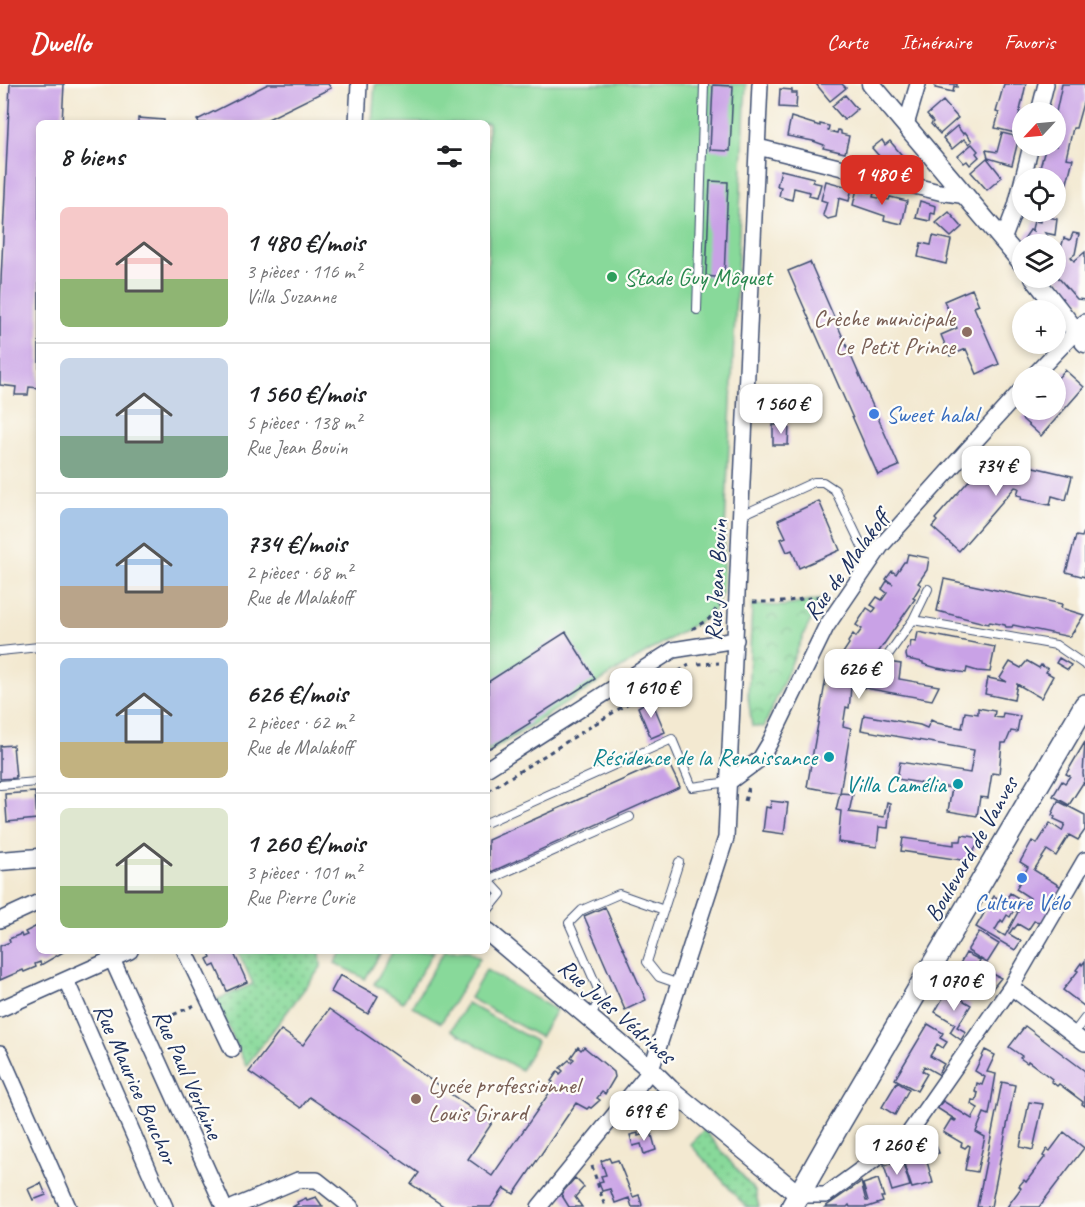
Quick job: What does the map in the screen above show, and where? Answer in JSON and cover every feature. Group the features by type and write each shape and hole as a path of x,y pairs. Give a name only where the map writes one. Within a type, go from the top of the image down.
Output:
{"main road":[{"name":"Boulevard de Vanves","path":"796,1201 837,1126 1085,705"}],"street":[{"path":"357,120 359,84"},
{"name":"Rue Jean Bouin","path":"539,1207 651,1070 726,838 760,84"},
{"path":"871,84 1012,251"},
{"path":"906,125 918,84"},
{"path":"1042,102 1046,84"},
{"path":"758,147 939,192 967,196"},
{"path":"1003,240 1016,206 1028,156"},
{"path":"1043,288 1082,332 1044,366"},
{"name":"Rue de Malakoff","path":"729,782 760,759 826,627 881,546 1012,400"},
{"path":"490,767 673,650 736,640"},
{"path":"0,861 36,858"},
{"path":"796,1201 826,1195 908,1136 1011,987 1085,860"},
{"path":"0,920 36,903"},
{"name":"Rue Jules Védrines","path":"490,934 651,1070 796,1201"},
{"path":"0,1009 123,954"},
{"path":"186,954 232,1049"},
{"name":"Rue Paul Verlaine","path":"112,959 224,1207"},
{"name":"Rue Maurice Bouchor","path":"66,980 165,1207"},
{"path":"1011,987 1079,1039"},
{"path":"0,1053 68,1207"},
{"path":"234,1207 297,1180 317,1180 351,1207"}],"lane":[{"path":"697,310 704,84"},
{"path":"742,515 814,482 823,482 835,490 870,563"},
{"path":"888,655 912,620 928,589"},
{"path":"912,620 1056,645 1085,665"},
{"path":"0,651 36,647"},
{"path":"490,821 672,739 693,787 729,782"},
{"path":"0,785 36,782"},
{"path":"490,879 630,817"},
{"path":"679,862 647,962 659,977 679,984"},
{"path":"490,882 501,894 490,908"},
{"path":"590,1018 601,996 569,923 582,910 619,894 664,910"},
{"path":"1079,1039 1085,1018"}],"path":[{"path":"747,601 782,603 838,594"},
{"path":"490,790 688,665 714,662 734,663"},
{"path":"143,1028 208,999"},
{"path":"586,1151 605,1207"}],"green space":[{"name":"Stade Guy Môquet","path":"375,84 746,84 722,593 712,614 624,666 490,752 490,120 372,120"},
{"path":"822,599 805,632 764,727 752,726 748,697 752,605 785,606"},
{"path":"239,954 320,954 321,967 246,1066 216,1000 253,984"},
{"path":"340,954 380,954 365,979 335,963"},
{"path":"391,954 432,954 403,1002 374,984"},
{"path":"442,954 474,954 480,958 441,1023 412,1006"},
{"path":"486,970 556,1010 540,1037 470,998"},
{"path":"467,1003 537,1042 521,1070 451,1030"},
{"path":"704,1130 755,1191 759,1207 746,1207 690,1144"}],"building":[{"path":"10,84 64,84 62,120 36,120 36,388 29,387 28,395 15,395 16,387 0,385 0,302"},
{"path":"268,84 328,84 331,88 266,120 197,120"},
{"path":"816,84 842,84 846,88 830,101"},
{"path":"936,84 957,84 957,87 954,86 953,92 935,88"},
{"path":"1004,84 1026,84 1022,102 1012,102 1012,132 995,128 999,113 996,112"},
{"path":"1062,84 1085,84 1085,103 1083,103 1076,128 1073,128 1066,158 1073,159 1066,187 1066,168 1040,168 1043,156 1066,156 1066,102 1058,102"},
{"path":"713,85 733,86 730,151 710,150"},
{"path":"780,89 797,93 796,108 779,107"},
{"path":"845,95 857,109 844,120 832,106"},
{"path":"943,101 958,118 940,134 927,115"},
{"path":"791,117 820,126 820,124 829,126 828,131 837,133 838,130 841,134 849,136 845,153 823,148 824,145 813,141 787,136"},
{"path":"138,118 164,120 138,120"},
{"path":"957,126 972,141 969,144 964,139 952,149 943,138"},
{"path":"1002,133 1012,135 1012,156 1014,156 1012,165 988,158 986,150 997,152"},
{"path":"882,140 885,145 890,141 905,159 895,167 887,165 872,148"},
{"path":"972,144 978,151 976,153 979,157 970,165 967,161 964,163 958,156"},
{"path":"987,158 1002,177 987,190 971,172"},
{"path":"781,170 814,178 812,182 821,184 817,198 809,196 810,192 794,188 792,200 779,196 781,187 777,186"},
{"path":"710,181 728,182 724,278 706,276"},
{"path":"826,181 852,188 849,201 839,198 836,217 828,219 823,215 827,202 821,200"},
{"path":"857,189 874,193 873,197 889,200 890,197 907,201 902,224 884,220 885,216 853,205"},
{"path":"920,201 936,206 935,214 931,213 930,221 916,218"},
{"path":"949,212 962,227 951,237 936,223"},
{"path":"1034,222 1057,222 1055,234 1027,234 1030,230 1033,231"},
{"path":"1073,233 1079,234 1075,254 1071,257 1074,261 1085,252 1085,300 1077,299 1066,286 1066,239 1070,240"},
{"path":"933,236 951,240 946,264 918,257 921,243 931,245"},
{"path":"810,262 899,466 878,475 788,271"},
{"name":"Crèche municipale Le Petit Prince","path":"972,289 979,305 974,307 999,364 977,374 966,349 950,356 941,335 957,328 944,301"},
{"path":"1066,371 1084,387 1066,408"},
{"path":"1023,420 1055,420 1041,436"},
{"path":"773,425 789,425 788,445 773,445"},
{"path":"995,451 1021,473 1028,471 1029,466 1072,476 1066,500 1052,496 1050,505 1021,499 1022,496 1017,495 1019,488 1015,487 959,551 932,527 937,521 935,519"},
{"path":"819,501 840,550 799,568 792,550 787,552 781,539 786,537 778,520"},
{"path":"1085,529 1085,577 1066,572 1076,536 1082,537"},
{"path":"908,554 929,558 927,570 918,583 921,585 913,598 915,599 873,660 867,656 863,662 860,660 856,665 855,673 852,673 849,708 846,707 843,726 851,728 840,793 807,787 828,666 837,667 853,634 856,637 862,629 856,625 867,608 873,612 876,608 871,605 877,597 882,600 887,593 882,589 887,581 893,584 886,579 892,571 896,574 906,562"},
{"path":"944,579 1062,604 1061,608 1084,615 1070,637 1013,625 1006,627 990,622 988,624 937,611"},
{"path":"566,632 595,679 490,748 490,681"},
{"path":"918,632 995,647 990,672 967,668 966,673 937,668 907,659 907,649 911,641 916,642"},
{"path":"1059,658 1071,665 1068,670 1056,663"},
{"path":"1027,661 1039,668 1041,665 1048,669 1046,672 1053,676 1041,698 1017,684 1014,700 985,694 988,678 1007,682 1000,678 1010,662 1021,668"},
{"path":"887,662 901,664 899,679 939,686 932,700 859,687 861,672 884,676"},
{"path":"651,699 665,732 651,738 638,707"},
{"path":"978,708 995,711 994,717 1002,718 1003,713 1020,716 1017,732 1011,731 1006,743 1002,743 999,774 992,773 988,798 980,797 977,816 948,811 952,788 897,779 900,762 970,773 974,750 861,730 864,715 927,728 931,720 962,728 965,712 978,714"},
{"path":"1085,742 1083,774 1085,785 1083,783 1069,805 1053,796 1062,781 1065,783 1070,776 1066,774"},
{"path":"13,745 16,778 0,779 0,746"},
{"path":"667,760 680,787 491,872 490,839"},
{"path":"35,792 36,819 7,822 5,794"},
{"path":"840,793 853,794 849,812 884,817 887,802 890,803 888,828 879,827 877,847 838,842 841,811 836,810"},
{"path":"771,801 788,803 784,834 763,831 766,807 770,808"},
{"path":"1058,801 1085,815 1085,830 1078,840 1069,835 1056,856 1047,850 1034,870 1063,888 1043,922 1034,921 1028,930 1018,924 1013,928 1009,934 1021,941 1015,950 976,927 994,896 1001,900 1004,896 1007,898 1010,893 1027,903 1030,898 1016,889 1028,867 1020,862 1032,841 1037,844 1050,823 1062,831 1065,824 1054,819 1052,815","holes":["1014,910 1018,912 1005,936 995,930 1007,915 1010,917"]},
{"path":"962,835 981,838 968,861 901,851 903,838 954,845 954,841 961,841"},
{"path":"605,907 646,1000 625,1010 584,916"},
{"path":"36,926 36,954 60,954 41,965 40,962 35,964 36,967 0,980 0,946 21,934 22,937 27,935 25,932"},
{"path":"979,932 999,944 987,963 968,951"},
{"path":"966,953 980,960 968,985 953,976"},
{"path":"210,954 234,954 247,982 227,991 215,965 211,967 207,959 211,957"},
{"path":"1085,961 1084,1006 1063,990 1078,971 1076,970 1081,963 1082,965"},
{"path":"989,972 1001,978 992,989 977,982 980,976 986,979"},
{"path":"340,975 378,996 368,1014 331,992"},
{"path":"947,991 971,1005 957,1027 966,1032 961,1040 950,1032 955,1024 935,1012"},
{"path":"329,1009 492,1123 468,1159 492,1176 552,1089 549,1087 553,1082 551,1081 558,1071 560,1074 563,1071 560,1068 569,1060 571,1062 574,1059 571,1057 578,1047 581,1050 584,1047 614,1072 615,1077 605,1094 602,1092 597,1098 600,1100 591,1108 587,1109 576,1103 514,1194 504,1188 491,1207 445,1207 411,1184 419,1173 327,1109 309,1097 301,1108 249,1072 281,1030 303,1045"},
{"path":"928,1024 943,1033 940,1038 947,1042 943,1048 937,1044 930,1056 944,1064 939,1072 944,1075 943,1077 924,1066 922,1071 927,1074 917,1091 895,1079"},
{"path":"1025,1026 1085,1071 1085,1106 1083,1102 1059,1084 1057,1086 1051,1081 1052,1079 1028,1061 1027,1063 1020,1058 1022,1056 1009,1047"},
{"path":"985,1050 995,1055 987,1072 996,1074 989,1115 984,1113 976,1132 985,1137 977,1172 965,1170 970,1146 965,1148 961,1146 962,1143 943,1132 951,1119 956,1120 937,1108 943,1101 972,1119 978,1108 971,1104 972,1100 976,1101 977,1083 982,1085 985,1077 975,1071"},
{"path":"897,1082 909,1089 895,1115 882,1107"},
{"path":"1002,1082 1015,1085 991,1207 977,1207"},
{"path":"1029,1102 1043,1104 1033,1150 1020,1147"},
{"path":"651,1132 656,1150 644,1154 641,1144 633,1146 630,1135 638,1133 638,1136"},
{"path":"1064,1132 1084,1148 1039,1207 1007,1207 1021,1188 1019,1186 1024,1180 1026,1182 1045,1157 1043,1156 1047,1149 1050,1151"},
{"path":"931,1133 939,1153 926,1156 922,1135"},
{"path":"609,1158 611,1162 618,1160 633,1197 639,1195 642,1205 640,1207 632,1207 629,1198 615,1203 610,1189 602,1191 599,1182 603,1181 601,1176 606,1175 601,1161"},
{"path":"926,1158 933,1183 912,1188 904,1164"},
{"path":"902,1160 910,1186 892,1191 884,1166"},
{"path":"575,1178 584,1187 575,1197 582,1207 569,1207 561,1194"},
{"path":"878,1179 884,1197 881,1197 883,1202 868,1207 850,1207 849,1205 847,1207 825,1207 861,1182 866,1201 868,1201 863,1184"},
{"path":"41,1183 46,1195 33,1200 28,1189"},
{"path":"316,1197 323,1207 292,1207 306,1198 307,1200"}],"place":[{"name":"Stade Guy Môquet","path":"612,277"},
{"name":"Crèche municipale Le Petit Prince","path":"967,332"},
{"name":"Sweet halal","path":"874,414"},
{"name":"Résidence de la Renaissance","path":"829,757"},
{"name":"Villa Camélia","path":"958,784"},
{"name":"Culture Vélo","path":"1022,878"},
{"name":"Lycée professionnel Louis Girard","path":"416,1099"}]}
